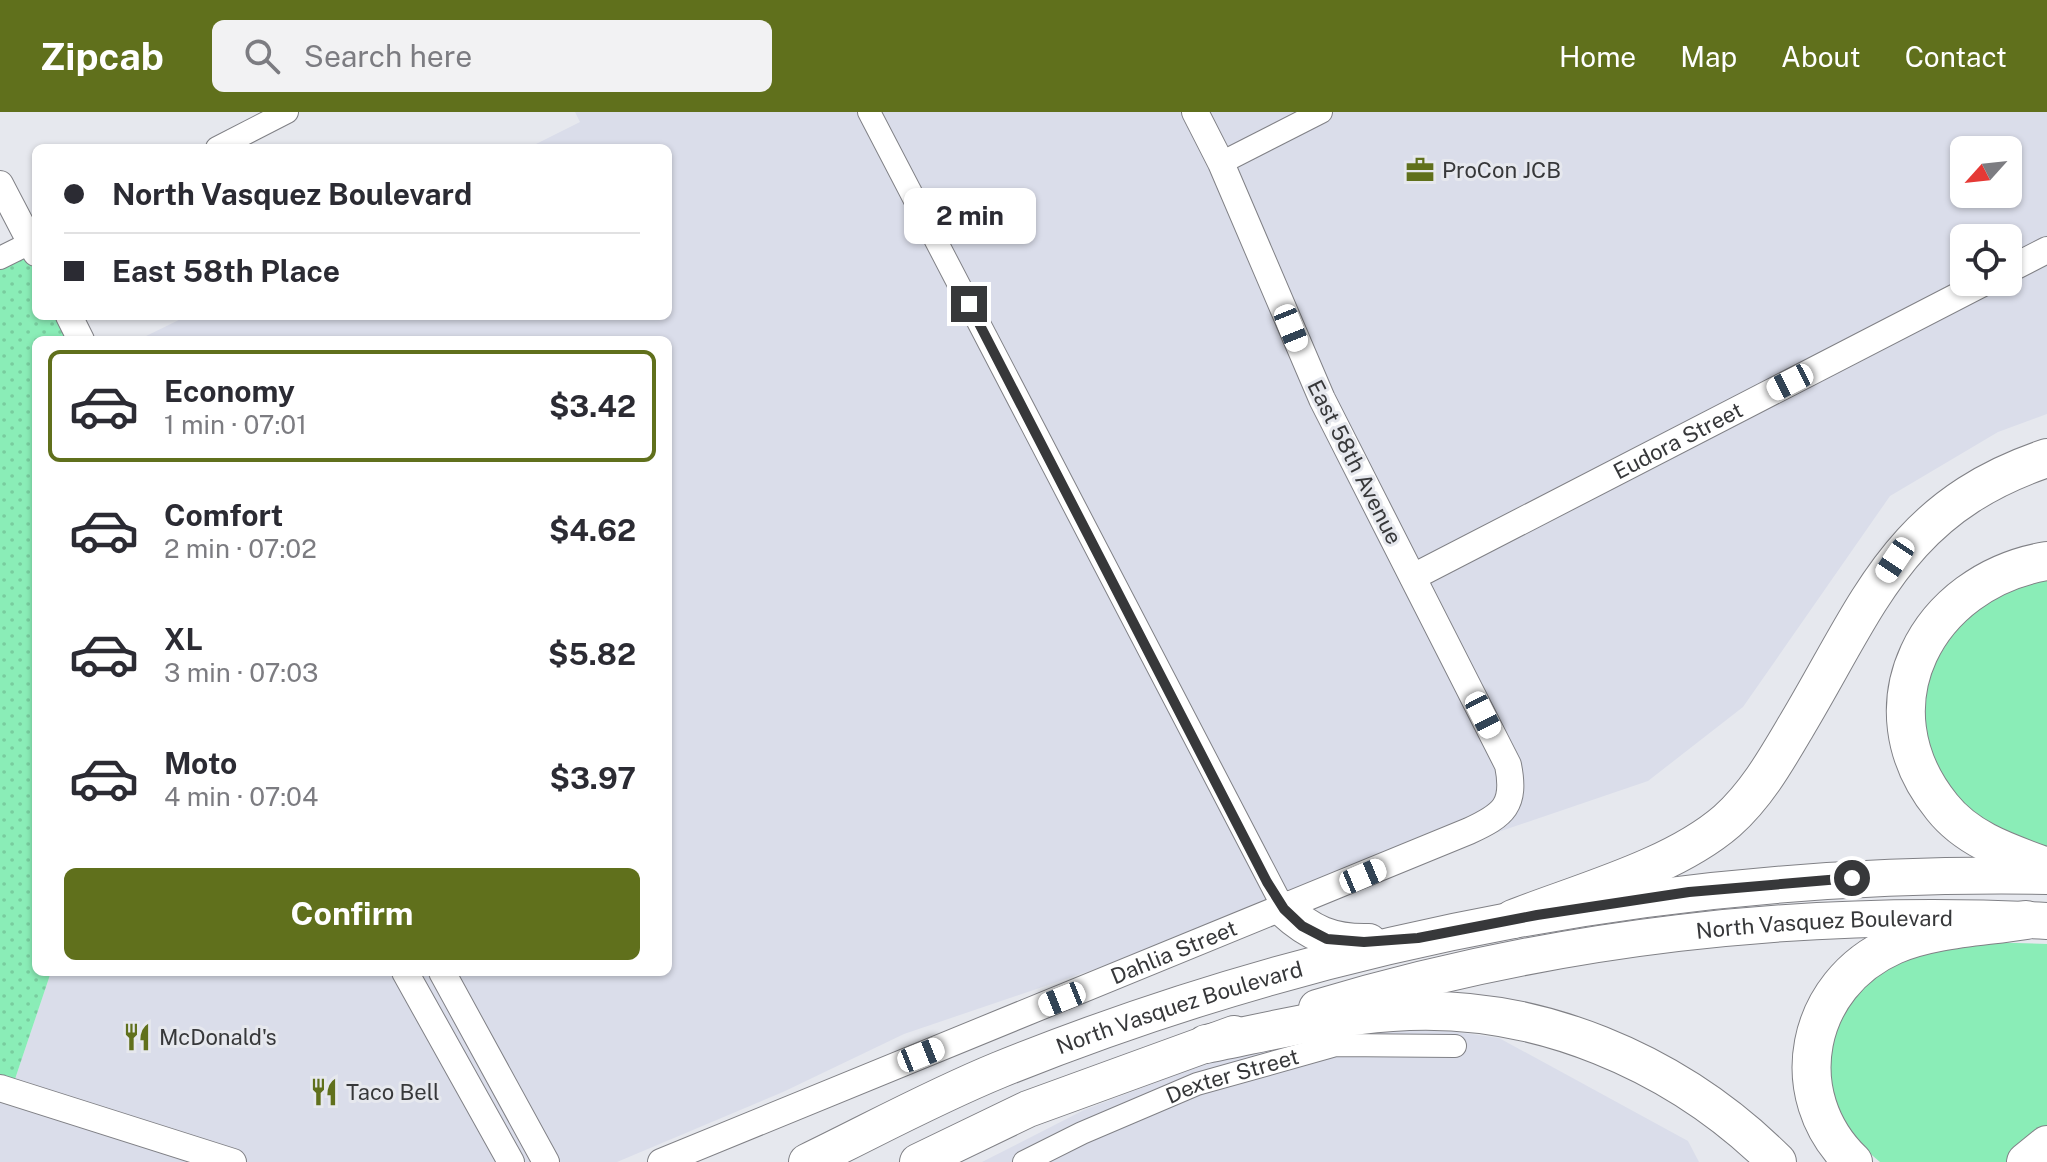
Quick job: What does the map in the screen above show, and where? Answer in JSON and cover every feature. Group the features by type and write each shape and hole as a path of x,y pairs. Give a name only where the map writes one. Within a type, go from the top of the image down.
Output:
{"highway":[{"path":"1513,919 1658,861 1726,822 1770,770 1878,586 1911,541 1945,509 1983,485 2047,458"},
{"path":"2047,561 2010,569 1981,582 1948,608 1930,631 1916,660 1907,707 1909,737 1919,773 1942,808 1991,845 2047,867"},
{"name":"North Vasquez Boulevard","path":"807,1162 932,1100 1076,1040 1243,984 1418,938 1513,919 1689,892 1852,878 2047,876"},
{"path":"1284,909 1302,926 1327,939 1364,942 1418,938"},
{"name":"North Vasquez Boulevard","path":"918,1162 1028,1109 1206,1044 1327,1005 1479,967 1587,946 1701,931 1834,919 2037,921"},
{"path":"1853,1162 1839,1149 1822,1122 1812,1091 1812,1043 1829,999 1857,969 1895,945 1920,937 2037,921"},
{"path":"1206,1044 1391,1012 1442,1010 1488,1015 1574,1036 1665,1077 1731,1120 1777,1162"},
{"path":"2026,1162 2047,1145"}],"street":[{"path":"225,144 287,112"},
{"path":"869,112 1284,909"},
{"name":"East 58th Avenue","path":"1195,112 1221,163 1322,399 1508,765 1512,783 1504,809"},
{"path":"1221,163 1321,112"},
{"path":"0,184 32,241"},
{"path":"0,258 32,246"},
{"path":"2022,263 2047,250"},
{"name":"Eudora Street","path":"1413,577 1958,296"},
{"name":"Dahlia Street","path":"661,1162 1284,909 1469,831 1492,820 1504,809"},
{"path":"407,976 511,1162"},
{"path":"444,976 546,1162"},
{"name":"Dexter Street","path":"1024,1162 1082,1133 1197,1084 1336,1045 1455,1046"},
{"path":"0,1088 233,1162"},
{"path":"533,1136 568,1162"}],"shaded area":[{"path":"575,112 2047,112 2047,414 1998,432 1890,496 1743,707 1648,781 904,1034 783,1092 617,1162 0,1162 0,1088 11,1091 50,976 672,976 672,336 146,336 179,320 672,320 672,144 536,144 580,122"},
{"path":"1387,1022 1499,1038 1688,1141 1699,1162 982,1162 1084,1110 1262,1042"}],"green space":[{"path":"32,254 32,320 71,320 79,336 32,336 32,976 50,976 11,1091 0,1088 0,258"},
{"path":"2047,576 2047,856 2026,853 1937,789 1918,689 1975,600"},
{"path":"1980,942 2047,944 2047,1126 2012,1162 1880,1162 1851,1130 1833,1090 1830,1048 1836,1027 1853,997 1892,966 1931,947"}],"place":[{"name":"ProCon JCB","path":"1420,170"},
{"name":"McDonald's","path":"137,1037"},
{"name":"Taco Bell","path":"324,1092"}],"route":[{"path":"969,304 1267,882 1284,909 1302,926 1337,941 1418,938 1513,919 1689,892 1852,878"}]}
